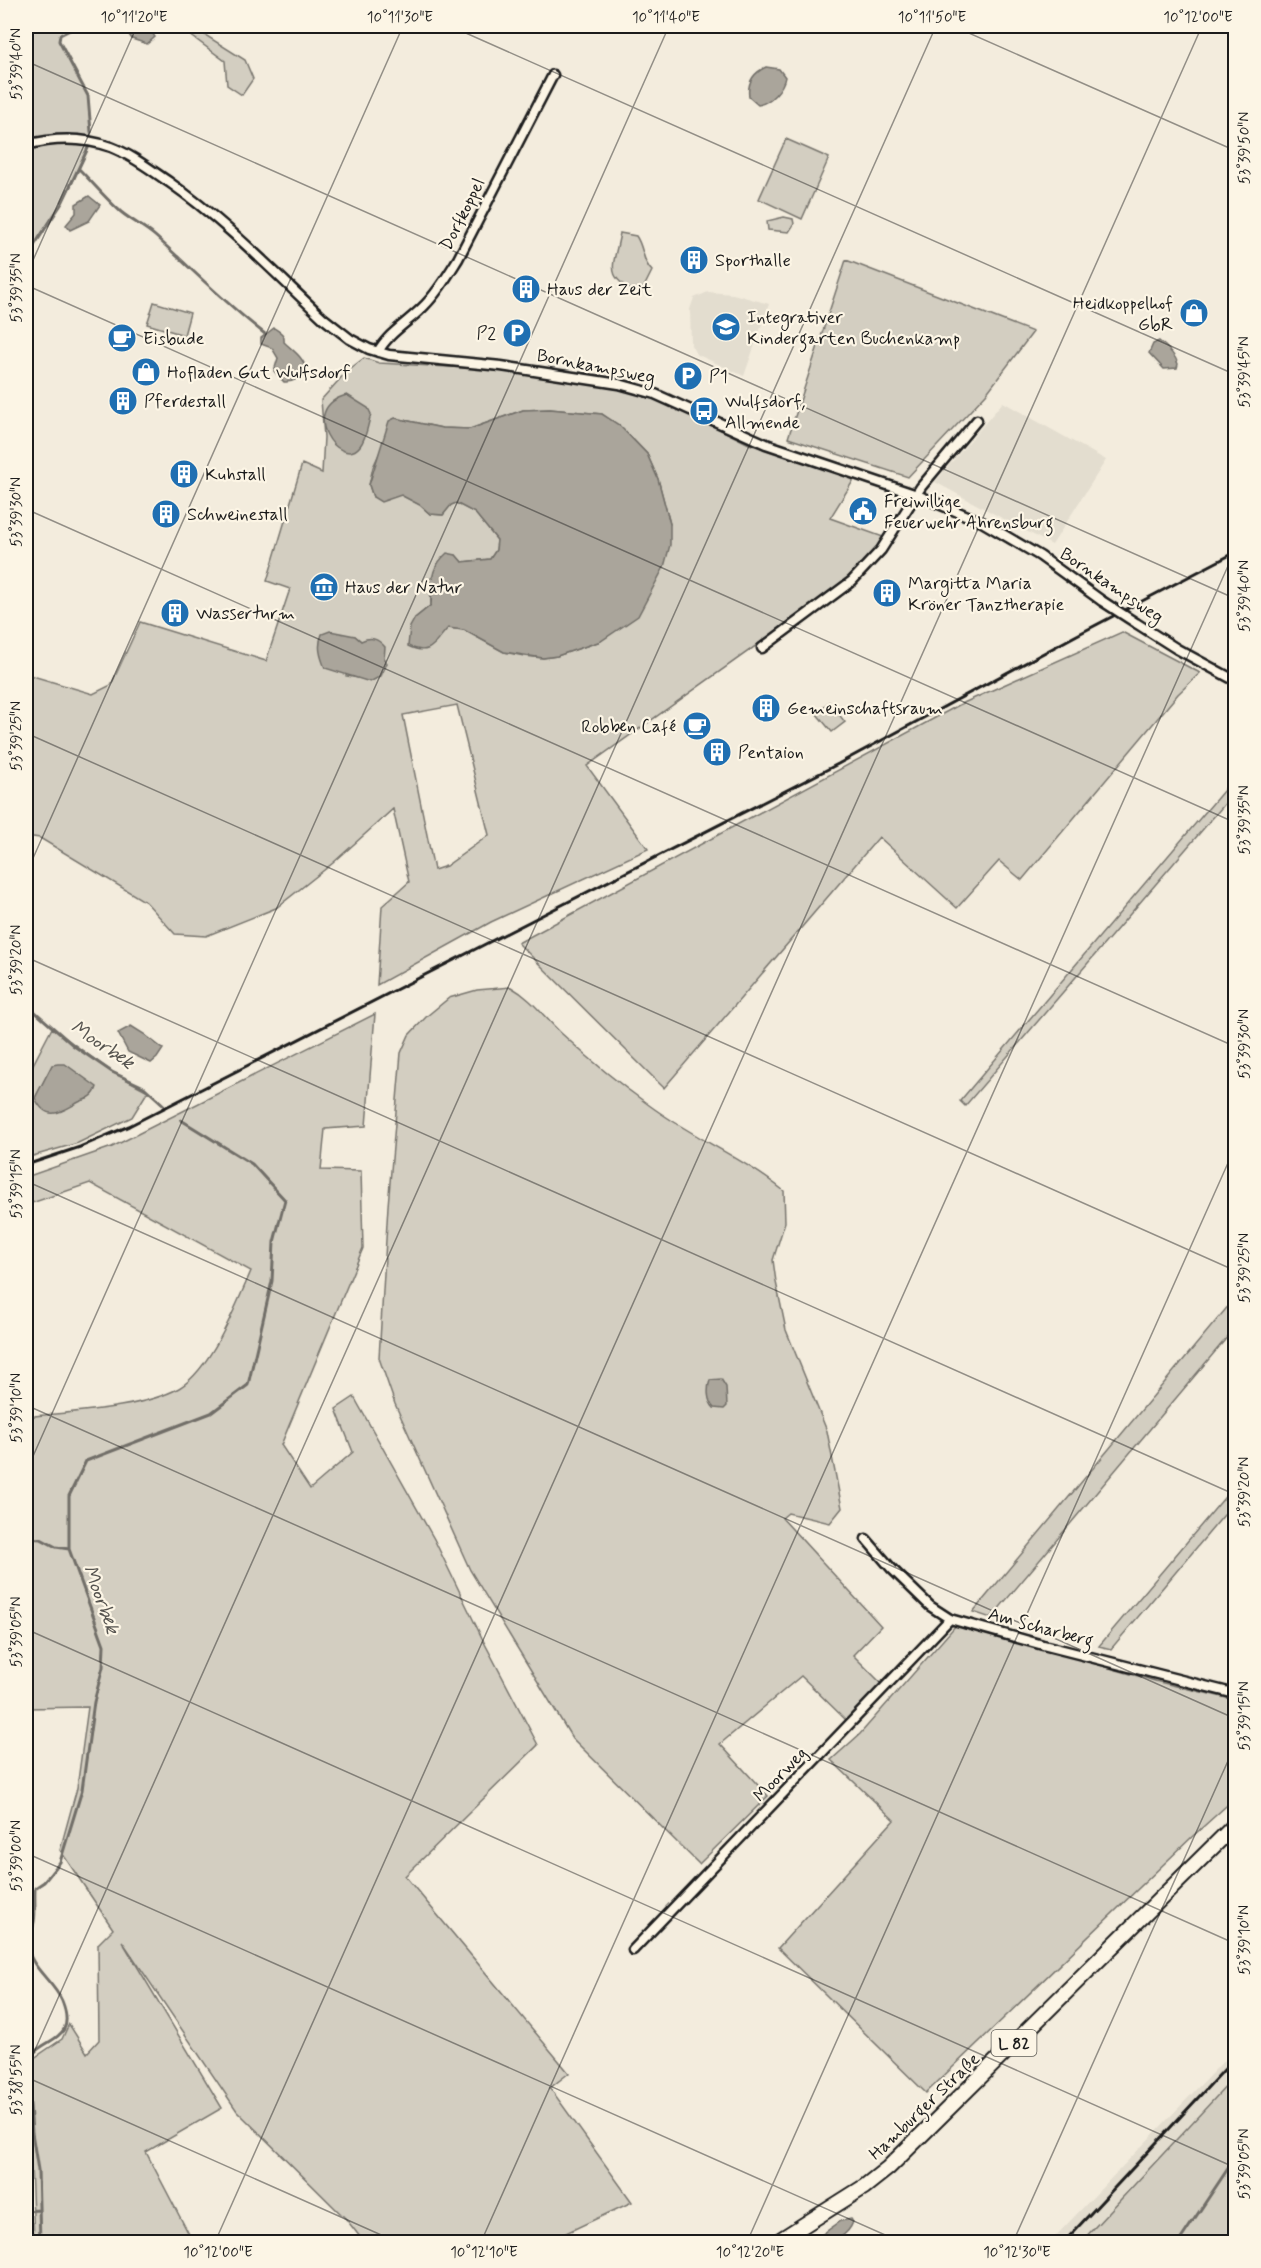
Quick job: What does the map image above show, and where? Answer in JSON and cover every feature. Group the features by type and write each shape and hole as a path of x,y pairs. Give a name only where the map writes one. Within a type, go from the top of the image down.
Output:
{"main road":[{"name":"Hamburger Straße","path":"777,2242 864,2187 888,2168 1236,1824"}],"street":[{"name":"Dorfkoppel","path":"378,352 383,342 426,304 443,284 553,75"},
{"name":"Bornkampsweg","path":"26,145 49,140 86,142 110,147 150,168 222,222 338,331 378,352 408,358 501,366 638,388 766,444 917,495 982,522 1040,556 1102,601 1177,649 1236,681"},
{"path":"762,648 852,581 881,550 921,487 976,420"},
{"name":"Am Scharberg","path":"866,1539 891,1569 930,1606 950,1619 1043,1646 1236,1694"},
{"name":"Moorweg","path":"633,1950 950,1619"}],"shaded area":[{"path":"26,26 78,26 60,35 59,41 88,96 91,132 89,146 73,182 62,203 26,257"},
{"path":"123,26 148,26 155,37 147,44 132,39"},
{"path":"178,26 191,26 245,60 253,79 242,95 227,85 225,61"},
{"path":"766,67 779,69 785,77 775,95 758,105 749,97 749,87 754,75"},
{"path":"786,139 829,158 802,219 759,199"},
{"path":"89,196 100,205 89,221 70,230 66,225 76,213 76,204"},
{"path":"784,217 793,219 794,224 789,232 768,230 767,221"},
{"path":"620,233 636,236 646,263 652,271 640,295 615,276 614,263"},
{"path":"846,260 1033,332 986,394 908,477 788,438"},
{"name":"Integrativer Kindergarten Buchenkamp","path":"708,292 733,294 769,304 744,376 696,354 691,345 690,309 694,298"},
{"path":"154,302 190,313 184,335 147,324"},
{"path":"274,328 282,334 284,342 298,354 305,365 304,373 287,382 284,382 274,371 278,358 272,348 261,344 261,338"},
{"path":"1159,341 1175,357 1177,368 1164,369 1149,353 1153,344"},
{"path":"364,358 379,363 502,370 636,392 668,403 749,444 855,478 830,518 886,538 837,588 587,766 648,849 491,922 377,985 382,906 409,882 393,809 333,863 276,908 206,936 175,934 146,902 40,838 26,836 26,674 93,694 111,685 140,622 266,661 290,589 267,581 302,464 322,473 324,437 321,400 347,371","holes":["550,409 602,414 630,436 647,454 658,479 670,524 601,641 557,656 543,658 504,652 464,630 448,628 415,618 431,605 430,579 456,555 462,562 490,559 496,550 497,540 475,513 456,503 451,505 443,515 430,514 420,505 401,495 373,497 369,485 373,467 396,418 442,428 470,429 523,410","355,636 361,641 358,678 346,676","457,705 489,835 446,866 434,870 403,715"]},
{"path":"347,395 368,408 371,414 360,446 352,452 342,450 334,444 327,435 323,423 325,412 332,402"},
{"path":"1003,402 1106,460 1052,545 935,482"},
{"path":"550,409 602,414 619,425 647,454 658,479 670,524 670,545 664,567 638,616 601,641 557,656 543,658 504,652 464,630 448,628 427,649 408,646 410,627 415,618 431,605 434,571 441,559 447,553 456,555 462,562 490,559 496,550 497,540 475,513 456,503 451,505 443,515 430,514 420,505 401,495 381,502 373,497 369,485 389,421 395,418 442,428 470,429 523,410"},
{"path":"330,631 355,636 361,641 374,639 382,644 385,647 384,659 387,663 381,676 370,682 325,668 319,647 322,634"},
{"path":"1122,632 1200,673 1178,694 1022,880 999,861 957,908 879,837 664,1088 518,943 959,705"},
{"path":"829,702 845,722 832,732 816,713"},
{"path":"1235,777 1235,792 965,1106 960,1101"},
{"path":"511,987 531,1002 582,1052 637,1097 784,1191 785,1222 773,1260 776,1282 786,1330 827,1431 842,1508 830,1523 788,1513 782,1518 881,1626 853,1655 882,1684 847,1721 801,1676 720,1744 768,1796 699,1864 572,1738 470,1570 395,1404 379,1358 388,1206 401,1053 409,1035 449,998 477,990"},
{"path":"375,1014 366,1126 325,1129 321,1170 361,1171 363,1248 281,1445 310,1489 353,1452 336,1409 354,1397 434,1539 538,1745 405,1876 569,2073 550,2088 632,2202 547,2242 364,2242 346,2219 237,2111 122,1941 222,2108 146,2152 193,2242 34,2242 27,2063 62,2039 69,2024 87,2053 99,2040 98,1944 113,1929 60,1850 77,1788 88,1707 26,1708 26,1417 126,1405 146,1401 179,1388 202,1366 222,1335 251,1271 90,1183 26,1205 26,1177 112,1147"},
{"path":"131,1026 163,1049 151,1063 128,1052 118,1033"},
{"path":"52,1028 112,1072 148,1091 132,1117 78,1143 26,1158 26,1078","holes":["52,1066 87,1099 81,1101 35,1098"]},
{"path":"65,1064 97,1087 88,1098 60,1112 49,1113 44,1111 35,1098 52,1065"},
{"path":"1235,1298 1235,1328 991,1618 973,1612"},
{"path":"721,1379 726,1387 727,1406 724,1409 714,1408 708,1395 710,1380"},
{"path":"1235,1485 1235,1502 1111,1649 1099,1646"},
{"path":"957,1624 1155,1681 1235,1700 1235,1798 926,2093 778,1948 894,1820 831,1760 860,1734"},
{"path":"1235,2049 1235,2076 1081,2242 1050,2242"},
{"path":"1230,2082 1236,2083 1235,2242 1081,2242"},
{"path":"851,2219 853,2222 851,2227 844,2235 835,2240 819,2242 817,2238 841,2221"}],"waterway":[{"name":"Moorbek","path":"78,26 60,35 59,41 88,96 91,132"},
{"name":"Moorbek","path":"26,258 62,203 89,146"},
{"path":"79,169 121,212 155,236 223,299 265,334"},
{"name":"Moorbek","path":"26,1004 74,1046 112,1072 144,1087 166,1107"},
{"name":"Moorbek","path":"40,2242 38,2170 32,2133 27,2062 33,2054 62,2032 66,2025 66,2015 58,1993 32,1959 27,1942 34,1921 35,1888 44,1882 60,1862 82,1790 94,1702 103,1667 104,1645 69,1549 69,1496 86,1461 211,1413 248,1385 272,1281 274,1242 285,1200 252,1164 181,1120"},
{"path":"26,1538 41,1539 56,1547 69,1549"},
{"path":"1179,2242 1233,2161"},
{"path":"26,2211 39,2210"}],"railway":[{"path":"26,1165 80,1147 129,1126 838,764 1236,552"},
{"path":"1064,2242 1236,2057"}],"place":[{"name":"Sporthalle","path":"694,260"},
{"name":"Haus der Zeit","path":"526,289"},
{"name":"Heidkoppelhof GbR","path":"1194,313"},
{"name":"Integrativer Kindergarten Buchenkamp","path":"726,327"},
{"name":"P2","path":"517,333"},
{"name":"Eisbude","path":"122,338"},
{"name":"Hofladen Gut Wulfsdorf","path":"146,372"},
{"name":"P1","path":"688,376"},
{"name":"Pferdestall","path":"123,401"},
{"name":"Wulfsdorf, Allmende","path":"704,411"},
{"name":"Kuhstall","path":"184,474"},
{"name":"Freiwillige Feuerwehr Ahrensburg","path":"863,511"},
{"name":"Schweinestall","path":"166,514"},
{"name":"Haus der Natur","path":"324,587"},
{"name":"Margitta Maria Kröner Tanztherapie","path":"887,593"},
{"name":"Wasserturm","path":"175,613"},
{"name":"Gemeinschaftsraum","path":"766,708"},
{"name":"Robben Café","path":"697,726"},
{"name":"Pentaion","path":"717,752"}]}
